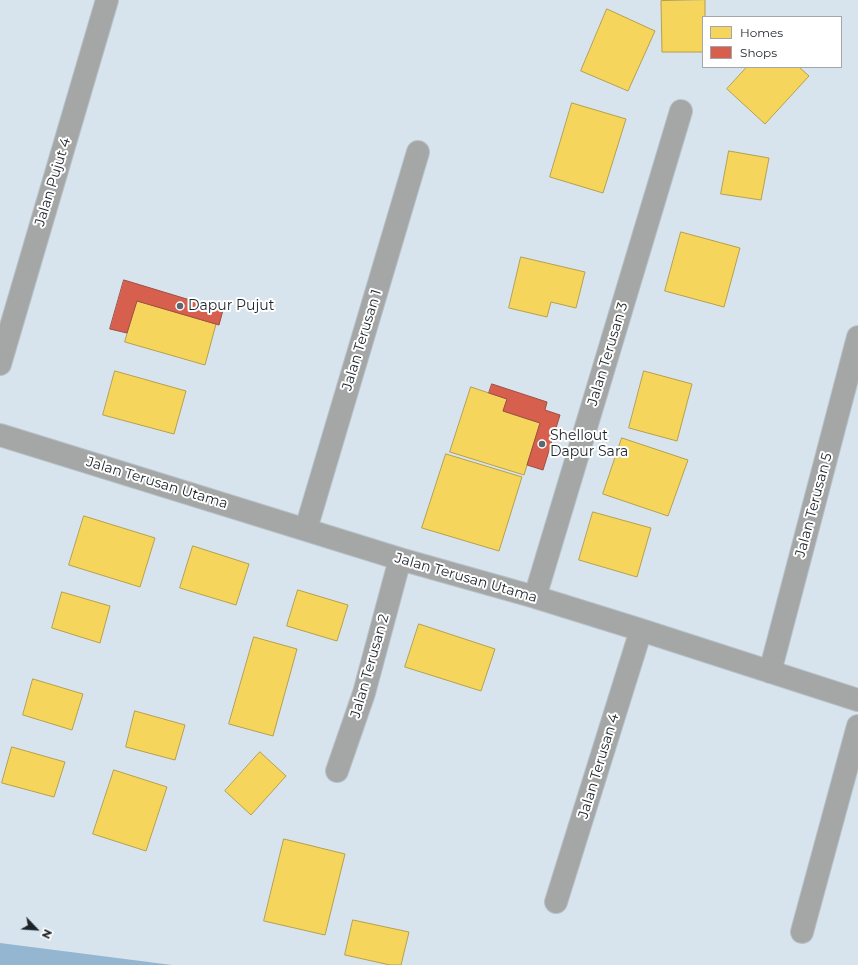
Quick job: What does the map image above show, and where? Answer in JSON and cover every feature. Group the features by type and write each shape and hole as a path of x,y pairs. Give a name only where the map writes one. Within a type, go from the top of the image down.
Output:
{"street":[{"name":"Jalan Pujut 4","path":"0,364 107,0"},
{"name":"Jalan Terusan 3","path":"534,597 681,111"},
{"name":"Jalan Terusan 1","path":"306,529 418,152"},
{"name":"Jalan Terusan 5","path":"770,672 858,338"},
{"name":"Jalan Terusan Utama","path":"0,434 400,559 534,597 642,630 858,700"},
{"name":"Jalan Terusan 2","path":"337,772 364,693 400,559"},
{"name":"Jalan Terusan 4","path":"556,902 642,630"},
{"path":"802,932 858,726"}],"water":[{"path":"0,943 172,965 0,965"}],"building: Homes":[{"path":"705,0 705,16 702,16 702,52 662,52 661,1"},
{"path":"607,9 655,31 628,91 581,71"},
{"path":"746,68 800,68 809,76 765,124 727,89"},
{"path":"572,103 626,119 603,193 550,177"},
{"path":"729,151 769,158 761,200 721,194"},
{"path":"681,232 740,248 724,307 665,291"},
{"path":"521,257 585,272 576,308 551,302 547,317 509,308"},
{"path":"137,301 216,324 205,365 125,342"},
{"path":"115,371 186,391 174,434 103,415"},
{"path":"644,371 692,384 677,441 629,428"},
{"path":"471,387 507,399 503,411 540,423 524,475 450,452"},
{"path":"622,438 688,460 668,516 603,494"},
{"path":"446,454 522,477 499,551 422,528"},
{"path":"593,512 651,528 637,577 579,560"},
{"path":"84,516 155,538 140,587 69,565"},
{"path":"193,546 249,564 236,605 180,588"},
{"path":"298,590 348,605 337,641 287,626"},
{"path":"62,592 110,606 100,643 52,628"},
{"path":"419,624 495,649 481,691 405,667"},
{"path":"254,637 297,649 273,736 229,724"},
{"path":"33,679 83,694 72,730 23,715"},
{"path":"135,711 185,725 175,760 126,747"},
{"path":"12,747 65,762 54,797 2,783"},
{"path":"260,752 286,776 251,815 225,791"},
{"path":"114,770 167,787 146,851 93,834"},
{"path":"284,839 345,854 325,935 264,921"},
{"path":"353,920 409,932 401,965 390,965 345,955"}],"building: Shops":[{"name":"Dapur Pujut","path":"124,280 223,310 219,325 137,301 127,333 110,329"},
{"name":"Shellout Dapur Sara","path":"492,384 547,402 545,410 560,415 543,470 527,465 540,423 503,411 507,399 489,393"}],"place":[{"name":"Dapur Pujut","path":"180,306"},
{"name":"Shellout Dapur Sara","path":"542,444"}]}
